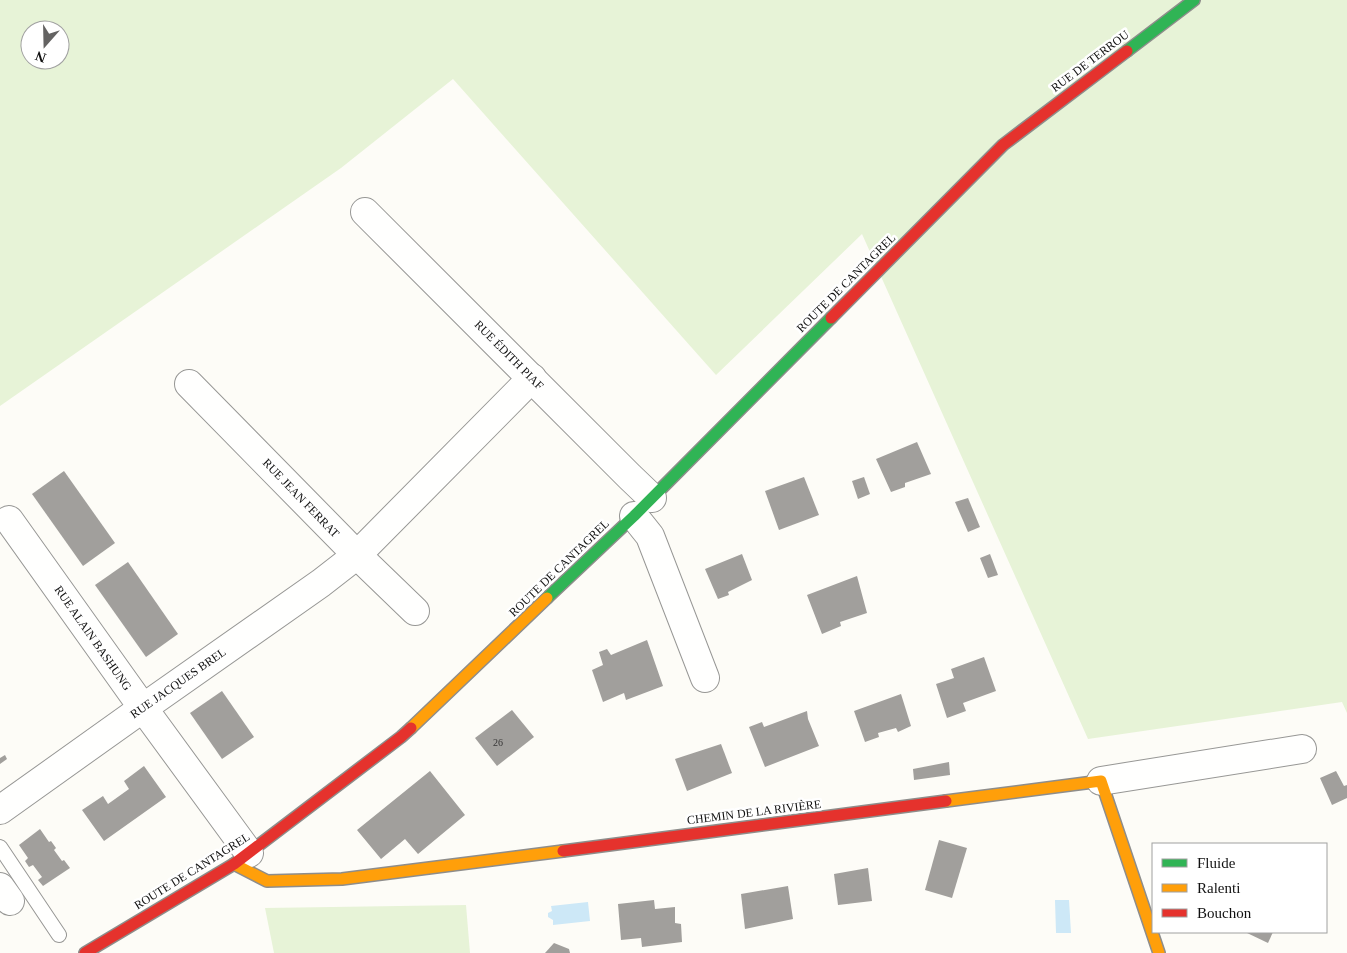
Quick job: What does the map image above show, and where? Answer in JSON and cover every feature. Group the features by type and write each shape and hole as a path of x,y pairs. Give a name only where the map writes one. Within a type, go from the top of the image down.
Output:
{"street":[{"name":"RUE DE TERROU","path":"1003,145 1194,0"},
{"name":"ROUTE DE CANTAGREL","path":"86,953 242,859 401,737 643,507 1003,145"},
{"name":"RUE ÉDITH PIAF","path":"365,212 630,478 643,507 650,536 705,678"},
{"name":"RUE JACQUES BREL","path":"0,810 321,583 357,555 532,378"},
{"name":"RUE JEAN FERRAT","path":"189,384 357,555 415,611"},
{"name":"RUE ALAIN BASHUNG","path":"9,520 142,708 242,859"},
{"path":"1158,953 1100,781 1302,749"},
{"name":"CHEMIN DE LA RIVIÈRE","path":"242,859 267,882 342,879 1100,781"}],"lane":[{"path":"0,847 59,936"}],"green space":[{"path":"0,0 1347,0 1347,713 1342,702 1088,739 862,234 716,375 453,79 341,168 0,406"},
{"path":"466,905 470,953 274,953 265,908"}],"water":[{"path":"1055,900 1069,900 1071,933 1056,933"},
{"path":"588,902 590,921 553,925 553,920 548,917 548,913 552,911 551,906"}],"building":[{"path":"917,442 931,474 905,483 905,487 891,492 876,459"},
{"path":"64,471 115,543 83,566 32,494"},
{"path":"804,477 819,515 779,530 765,491"},
{"path":"864,477 870,494 858,499 852,481"},
{"path":"968,498 980,527 968,532 955,502"},
{"path":"742,554 752,580 728,592 729,595 718,599 705,569"},
{"path":"990,554 998,575 988,578 980,558"},
{"path":"128,562 178,634 146,657 95,585"},
{"path":"857,576 867,613 840,622 841,626 822,634 807,595"},
{"path":"647,640 663,686 626,700 624,693 603,702 592,670 603,665 599,652 607,649 611,655"},
{"path":"984,657 996,691 963,703 966,711 947,718 936,684 954,678 951,669"},
{"path":"222,691 254,737 222,759 190,713"},
{"path":"901,694 911,726 898,732 896,728 878,733 879,737 865,742 854,711"},
{"path":"512,710 534,737 497,766 475,738"},
{"path":"807,711 808,719 819,746 765,767 749,727 762,722 764,727"},
{"path":"721,744 732,773 687,791 675,759"},
{"path":"5,755 7,759 0,764 0,758"},
{"path":"949,762 950,775 914,780 913,769"},
{"path":"144,766 166,797 104,841 82,810 103,796 108,804 129,789 124,781"},
{"path":"430,771 465,815 418,854 405,839 381,859 357,830"},
{"path":"1336,771 1344,786 1347,785 1347,798 1332,805 1320,778"},
{"path":"40,829 56,848 54,850 62,861 64,860 70,868 43,886 38,880 42,877 33,865 29,867 25,861 28,858 19,845"},
{"path":"939,840 967,848 952,898 925,890"},
{"path":"868,868 872,901 838,905 834,874"},
{"path":"788,886 793,919 745,929 741,894"},
{"path":"654,900 655,909 675,907 675,923 681,924 682,942 642,947 641,938 621,940 618,904"},
{"path":"1247,933 1273,933 1268,943"},
{"path":"554,943 569,949 570,953 545,953"}],"traffic: fast":[{"path":"1127,51 1194,0"},
{"path":"547,598 634,516 831,318"}],"traffic: slow":[{"path":"411,728 547,598"},
{"path":"946,801 1101,781 1152,932"},
{"path":"234,864 267,881 342,879 563,851"},
{"path":"1152,933 1159,953"}],"traffic: jam":[{"path":"831,318 1003,145 1127,51"},
{"path":"85,953 234,864 411,728"},
{"path":"563,851 946,801"}]}
